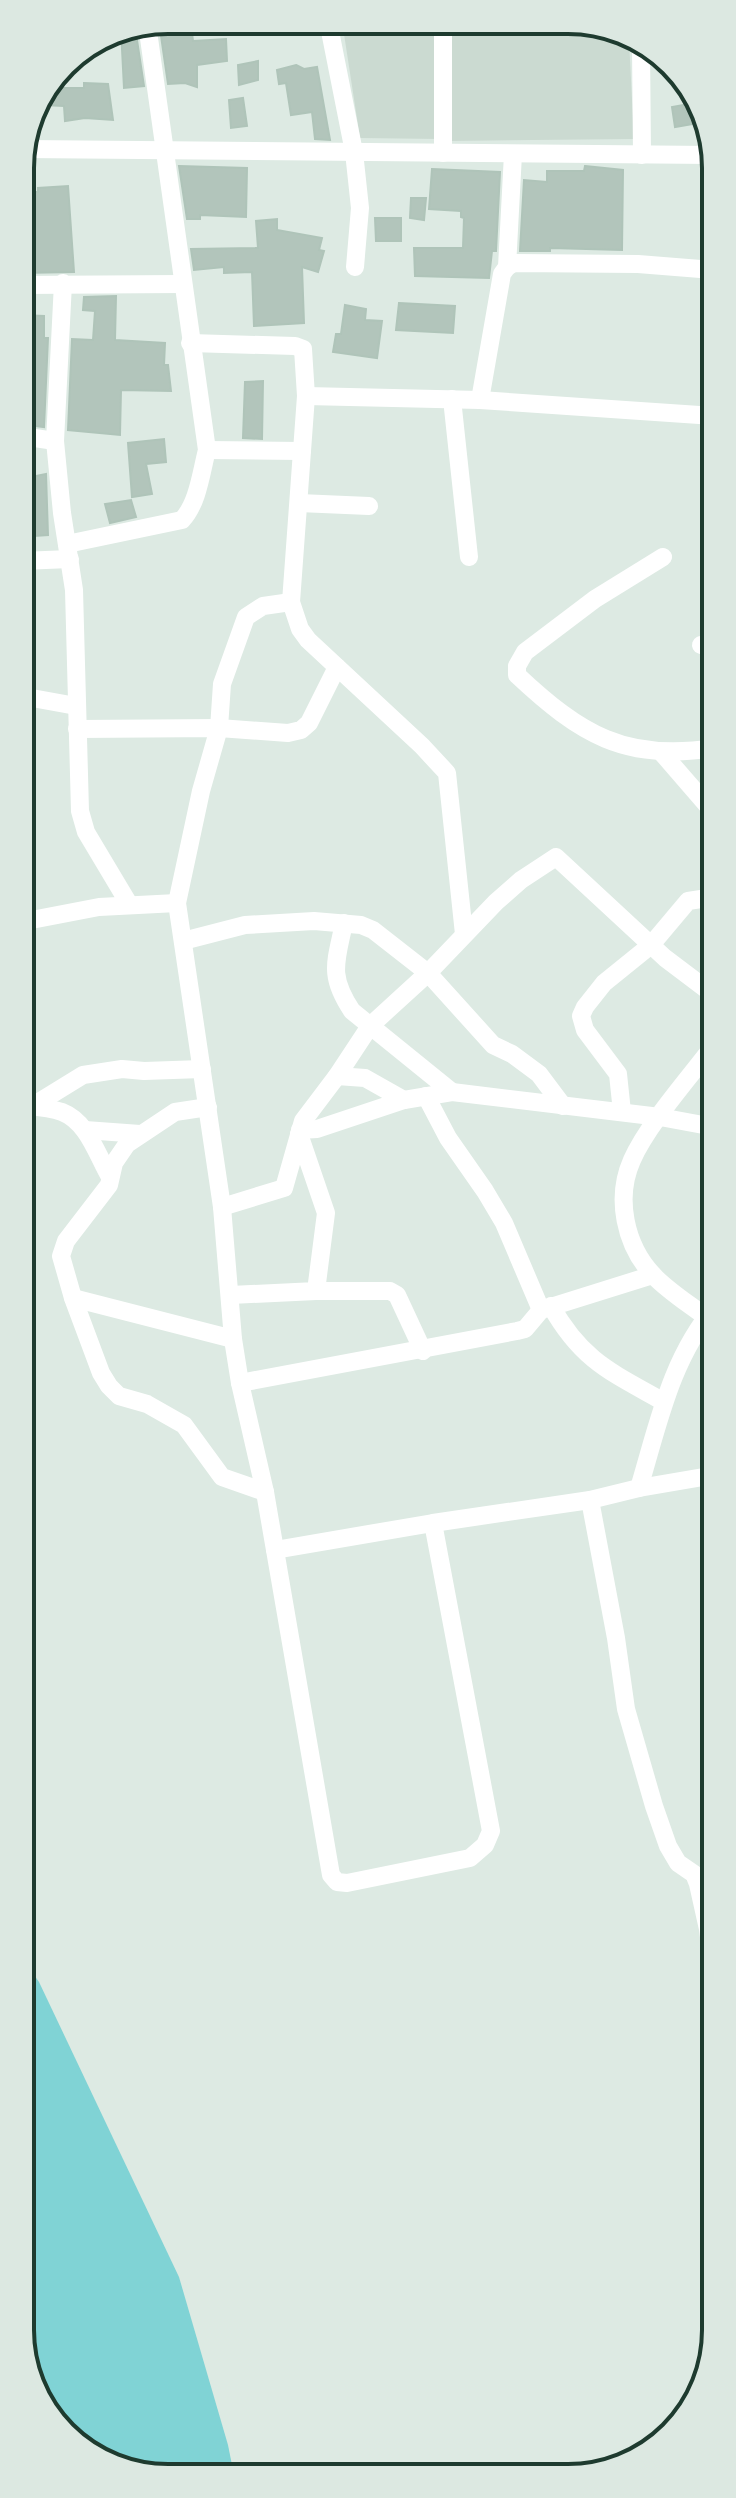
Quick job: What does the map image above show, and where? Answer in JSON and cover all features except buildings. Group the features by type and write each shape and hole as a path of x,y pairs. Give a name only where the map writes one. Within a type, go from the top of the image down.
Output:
{"street":[{"path":"331,34 354,152 361,222 355,267"},
{"path":"443,34 443,153"},
{"path":"34,559 69,552 182,520 189,513 194,499 207,450 149,36"},
{"path":"641,56 642,155"},
{"path":"36,149 700,155"},
{"path":"507,267 513,154"},
{"path":"480,400 502,274 507,267 514,263 638,264 702,269"},
{"path":"63,283 55,441 74,590 82,823 129,904"},
{"path":"34,284 182,284"},
{"path":"190,343 295,346 303,349 306,396 291,602 303,634 447,773 464,934"},
{"path":"306,396 480,400 702,415"},
{"path":"452,399 469,557"},
{"path":"34,438 55,441"},
{"path":"207,450 302,451"},
{"path":"299,503 369,506"},
{"path":"663,557 595,599 525,652 517,666 517,675 547,703 580,727 621,745 662,753 702,749"},
{"path":"291,602 263,606 246,617 222,684 219,728 201,791 177,903 222,1207 233,1339 240,1383 265,1492 331,1875 337,1882 347,1883 470,1858 485,1845 491,1831 433,1523"},
{"path":"77,729 219,728 288,733 301,730 309,723 337,667"},
{"path":"34,698 76,706"},
{"path":"662,753 702,799"},
{"path":"284,1188 299,1132 309,1111 370,1026 521,880 556,857 651,945 702,985"},
{"path":"622,1112 618,1074 585,1030 581,1016 604,983 651,945 688,901 702,899"},
{"path":"34,920 99,907 177,903"},
{"path":"183,941 245,925 314,921 361,925 373,930 428,973 493,1045 512,1054 539,1074 563,1106"},
{"path":"344,923 335,966 336,983 352,1011 452,1092"},
{"path":"354,1051 365,1078"},
{"path":"702,1061 632,1160 623,1208 632,1241 653,1275 702,1307"},
{"path":"34,1102 83,1075 122,1069 202,1069"},
{"path":"337,1076 365,1078 404,1100"},
{"path":"299,1132 324,1127 404,1100 452,1092 702,1125"},
{"path":"426,1096 448,1138 504,1223 546,1308 580,1349 604,1368 664,1402"},
{"path":"34,1107 71,1116 85,1130 110,1177"},
{"path":"208,1107 175,1112 140,1134 122,1150 114,1163 105,1191 66,1241 61,1256 73,1298 101,1373 109,1386 119,1396 147,1404 184,1425 222,1477 265,1492"},
{"path":"85,1130 140,1134"},
{"path":"299,1132 326,1213 316,1291"},
{"path":"222,1207 284,1188 319,1190"},
{"path":"240,1383 423,1351 525,1329 546,1308 653,1275"},
{"path":"231,1295 390,1291 397,1295 423,1351"},
{"path":"73,1298 233,1339"},
{"path":"639,1488 672,1377 702,1326"},
{"path":"275,1550 590,1500 702,1477"},
{"path":"590,1500 626,1709 668,1846 678,1863 694,1874 702,1902"}],"shaded area":[{"path":"344,34 437,34 439,139 360,138"},
{"path":"450,34 568,34 594,37 629,49 634,139 448,141"}],"water":[{"path":"34,1975 179,2277 232,2464 168,2464 125,2457 86,2436 73,2425 62,2412 41,2373 34,2330"}]}
